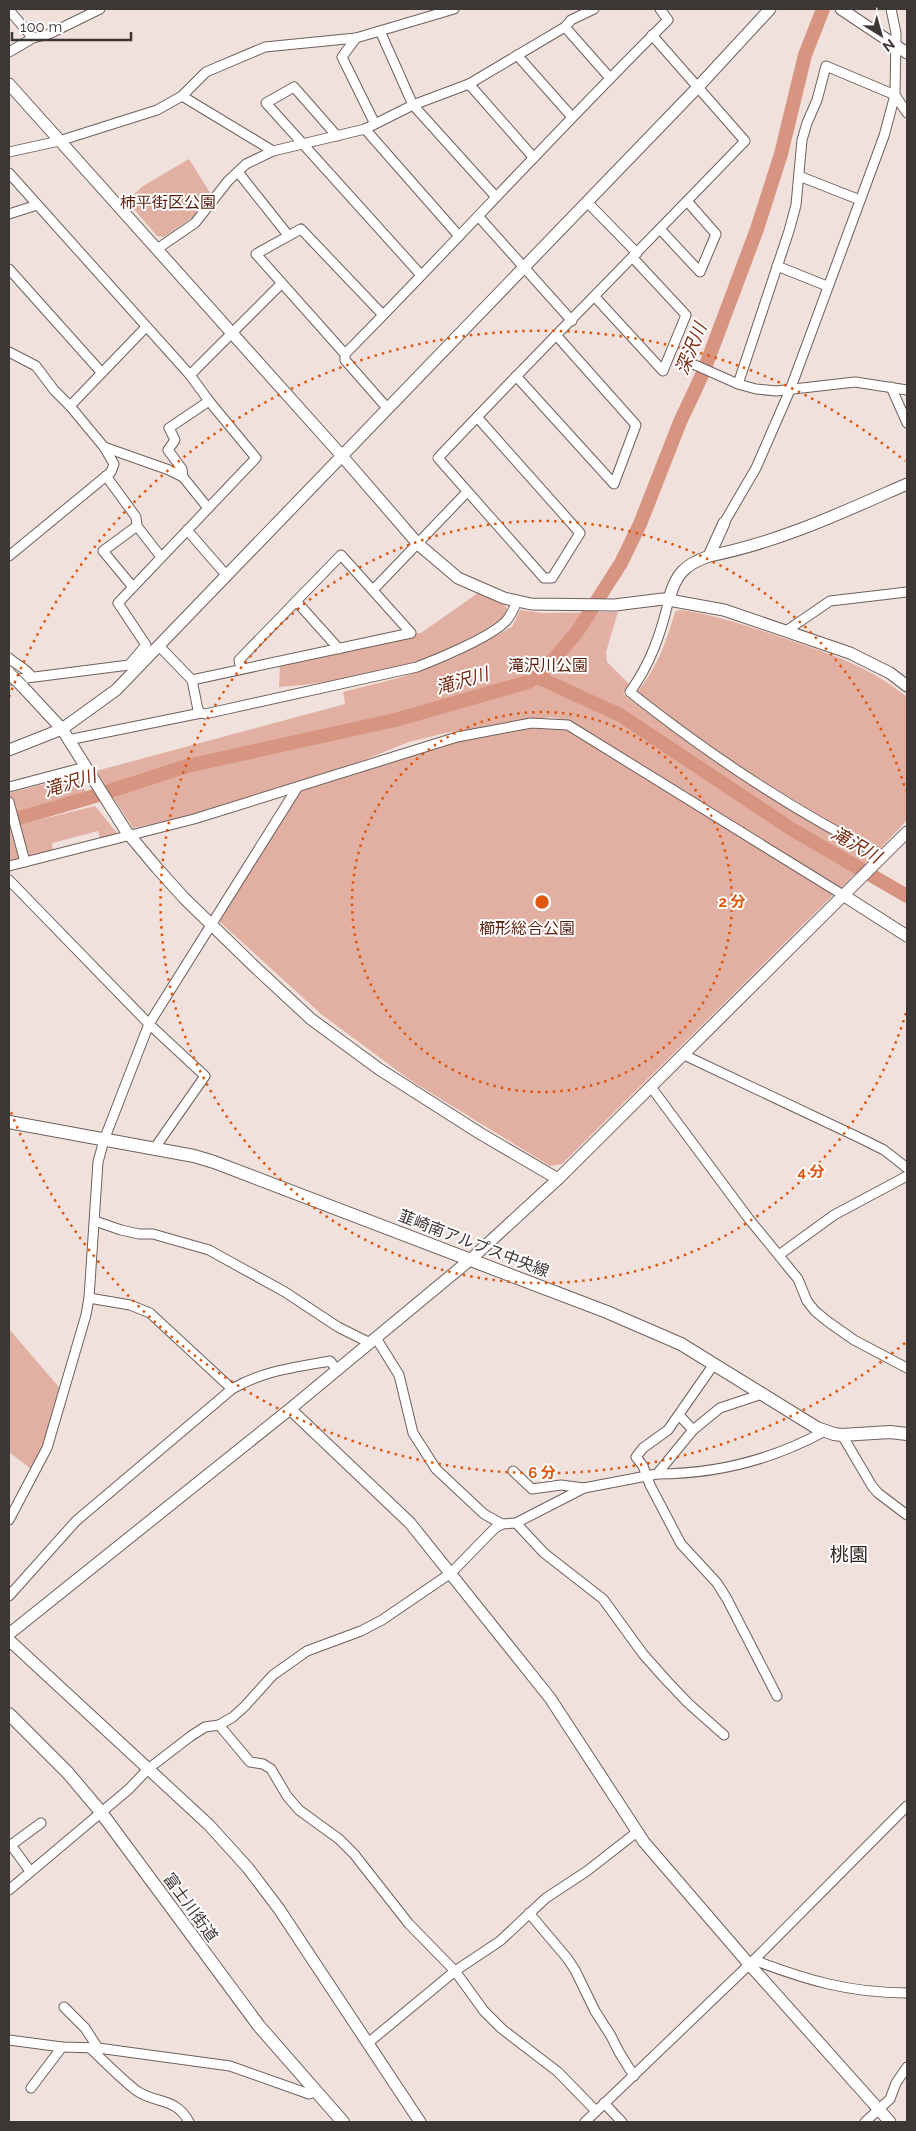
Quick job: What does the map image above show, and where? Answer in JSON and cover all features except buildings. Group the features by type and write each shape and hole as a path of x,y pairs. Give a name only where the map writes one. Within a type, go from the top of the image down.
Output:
{"main road":[{"name":"韮崎南アルプス中央線","path":"9,1122 194,1156 214,1162 472,1259 607,1312 681,1344 825,1431 842,1435 890,1432 907,1434"},
{"name":"富士川街道","path":"9,1714 44,1748 100,1811 260,2026 343,2122"}],"street":[{"path":"9,52 33,38 49,34 100,9"},
{"path":"9,152 59,141 158,110 182,96 206,72 265,48 356,38 436,11 454,9"},
{"path":"157,249 195,222 228,181 246,164 273,151 365,129 414,105 469,84 565,27 571,20 594,9"},
{"path":"345,354 479,217 572,117 668,20 660,9"},
{"path":"9,750 62,729 116,690 698,87 770,9"},
{"path":"842,9 907,53"},
{"path":"708,556 724,523 756,468 790,390 884,136 895,94 896,33 891,9"},
{"path":"9,10 33,38"},
{"path":"565,27 610,78"},
{"path":"380,31 414,105 496,197"},
{"path":"477,417 580,533 552,578 544,578 438,458 477,417 516,376 572,321 745,141 652,36"},
{"path":"356,38 342,57 375,124"},
{"path":"517,56 572,117"},
{"path":"738,384 796,205 802,140 806,123 817,100 826,66 895,94 907,113"},
{"path":"9,84 342,456 418,544 458,578 504,598 531,604 622,604 669,599 724,610 869,661 890,673 907,686"},
{"path":"469,84 534,158"},
{"path":"337,136 294,87 266,103 422,275"},
{"path":"182,96 273,151"},
{"path":"365,129 459,236"},
{"path":"238,172 288,235"},
{"path":"9,173 190,375 256,458 132,586 118,603 146,645 129,665 9,680"},
{"path":"799,176 860,200"},
{"path":"660,229 700,272 716,234 687,201"},
{"path":"586,202 686,315 662,371 595,297"},
{"path":"9,214 36,205"},
{"path":"479,217 572,321"},
{"path":"383,315 301,229 256,254 345,354 345,360 388,409"},
{"path":"777,266 827,286"},
{"path":"9,269 102,373"},
{"path":"190,375 281,284"},
{"path":"70,406 146,327"},
{"path":"516,376 614,484 636,426 556,335"},
{"path":"9,352 36,366 54,390 104,447 114,464 111,472 9,556"},
{"path":"684,360 738,384 776,391 855,382 907,390"},
{"path":"891,387 907,423"},
{"path":"183,477 182,470 168,450 175,440 169,428 209,401"},
{"path":"104,447 169,470 183,477 208,508"},
{"path":"106,476 136,517 137,526 161,557"},
{"path":"882,857 766,788 669,723 630,692 649,663 659,640 674,582 679,574 697,560 746,549 788,535 907,484"},
{"path":"373,590 467,492"},
{"path":"132,586 103,551 137,526"},
{"path":"187,530 227,576"},
{"path":"192,680 411,633 341,555 239,660 241,669"},
{"path":"786,632 830,601 907,592"},
{"path":"296,601 338,649"},
{"path":"68,740 417,667 441,658 499,627 506,622 517,601"},
{"path":"159,646 192,680 201,713"},
{"path":"9,658 14,664 25,668 31,676"},
{"path":"9,673 62,729 86,770 128,833 177,890 210,924 311,1019 379,1069 481,1134 558,1179"},
{"path":"9,866 128,833 185,821 297,788 457,737 531,723 568,725 845,893 907,936"},
{"path":"9,787 86,770"},
{"path":"9,1520 47,1448 84,1323 89,1298 98,1162 104,1140 149,1024 297,788"},
{"path":"9,802 25,862"},
{"path":"9,1634 290,1409 472,1259 558,1179 651,1088 907,832"},
{"path":"9,880 149,1024 205,1076 154,1150"},
{"path":"684,1055 884,1150 907,1168"},
{"path":"651,1088 749,1219 798,1279 807,1302 826,1321 854,1340 907,1368"},
{"path":"779,1255 834,1215 907,1176"},
{"path":"95,1221 121,1230 139,1234 153,1234 209,1250 285,1292 338,1327 373,1341 399,1375 414,1433 436,1469 484,1514 502,1524"},
{"path":"89,1298 130,1305 150,1313 232,1389"},
{"path":"9,1596 76,1521 232,1389 246,1380 270,1372 330,1361 337,1370"},
{"path":"714,1364 668,1430 642,1448 636,1457 643,1466 646,1476 681,1544 717,1582 777,1696"},
{"path":"657,1474 693,1430 720,1408 762,1394"},
{"path":"290,1409 410,1523 550,1698 637,1832 660,1862 751,1962 890,2122"},
{"path":"679,1415 693,1430"},
{"path":"9,1890 100,1811 129,1789 148,1769 191,1736 205,1728 219,1725 233,1717 273,1675 307,1651 382,1620 451,1573 495,1528 502,1524 516,1523 584,1488 657,1474 682,1474 740,1466 768,1458 825,1431"},
{"path":"842,1435 872,1486 878,1493 907,1515"},
{"path":"513,1471 532,1489 561,1485 584,1488"},
{"path":"516,1523 544,1553 603,1599 643,1654 667,1681 688,1703 724,1735"},
{"path":"9,1640 209,1825 248,1868 279,1908 420,2122"},
{"path":"219,1725 250,1762 263,1764 271,1769 287,1796 300,1810 339,1839 354,1854 409,1924 455,1971 484,2012 502,2029 558,2072 596,2111"},
{"path":"584,2122 751,1962 907,1806"},
{"path":"30,1871 11,1845 41,1823"},
{"path":"368,2043 455,1971 500,1941 546,1898 587,1871 637,1832"},
{"path":"529,1913 568,1958 595,2011 634,2076"},
{"path":"751,1962 835,1986 907,1993"},
{"path":"64,2007 85,2028 94,2048 139,2092 172,2103 185,2114 189,2122"},
{"path":"9,2040 62,2047 94,2048 230,2066 309,2094 316,2091"},
{"path":"32,2088 62,2047"},
{"path":"865,2122 890,2100 896,2083 907,2067"},
{"path":"604,2103 622,2122"}],"green space":[{"name":"柿平街区公園","path":"189,159 212,196 193,217 164,237 157,236 127,201 143,186"},
{"path":"478,593 503,602 507,609 506,615 481,632 455,646 427,658 368,675 279,687 280,663 411,633 421,633"},
{"name":"滝沢川公園","path":"520,610 542,613 618,612 606,652 607,662 630,685 623,694 714,759 777,799 874,855 840,889 594,735 566,720 551,717 445,733 409,742 354,764 194,815 133,828 96,771 345,704 343,692 402,677 454,658 512,627"},
{"path":"681,610 732,621 830,654 862,668 893,686 907,697 907,820 878,851 746,771 636,693 649,675 659,656 676,611"},
{"name":"櫛形総合公園","path":"540,725 564,729 701,810 831,892 832,896 562,1164 550,1166 410,1080 321,1014 220,922 218,917 301,789 471,737"},
{"path":"76,776 88,795 15,814 9,793"},
{"path":"95,806 117,833 100,838 98,831 52,843 53,851 27,858 18,825"},
{"path":"9,826 16,827 25,862 9,866"},
{"path":"9,1329 64,1393 35,1472 9,1452"}],"waterway":[{"name":"深沢川","path":"9,821 187,766 395,720 528,682 537,677 577,632 621,563 640,524 680,422 703,373 757,229 781,154 805,55 823,9"},
{"name":"滝沢川","path":"537,677 620,715 793,830 907,896"}],"district":[{"name":"桃園","path":"849,1554"}]}
